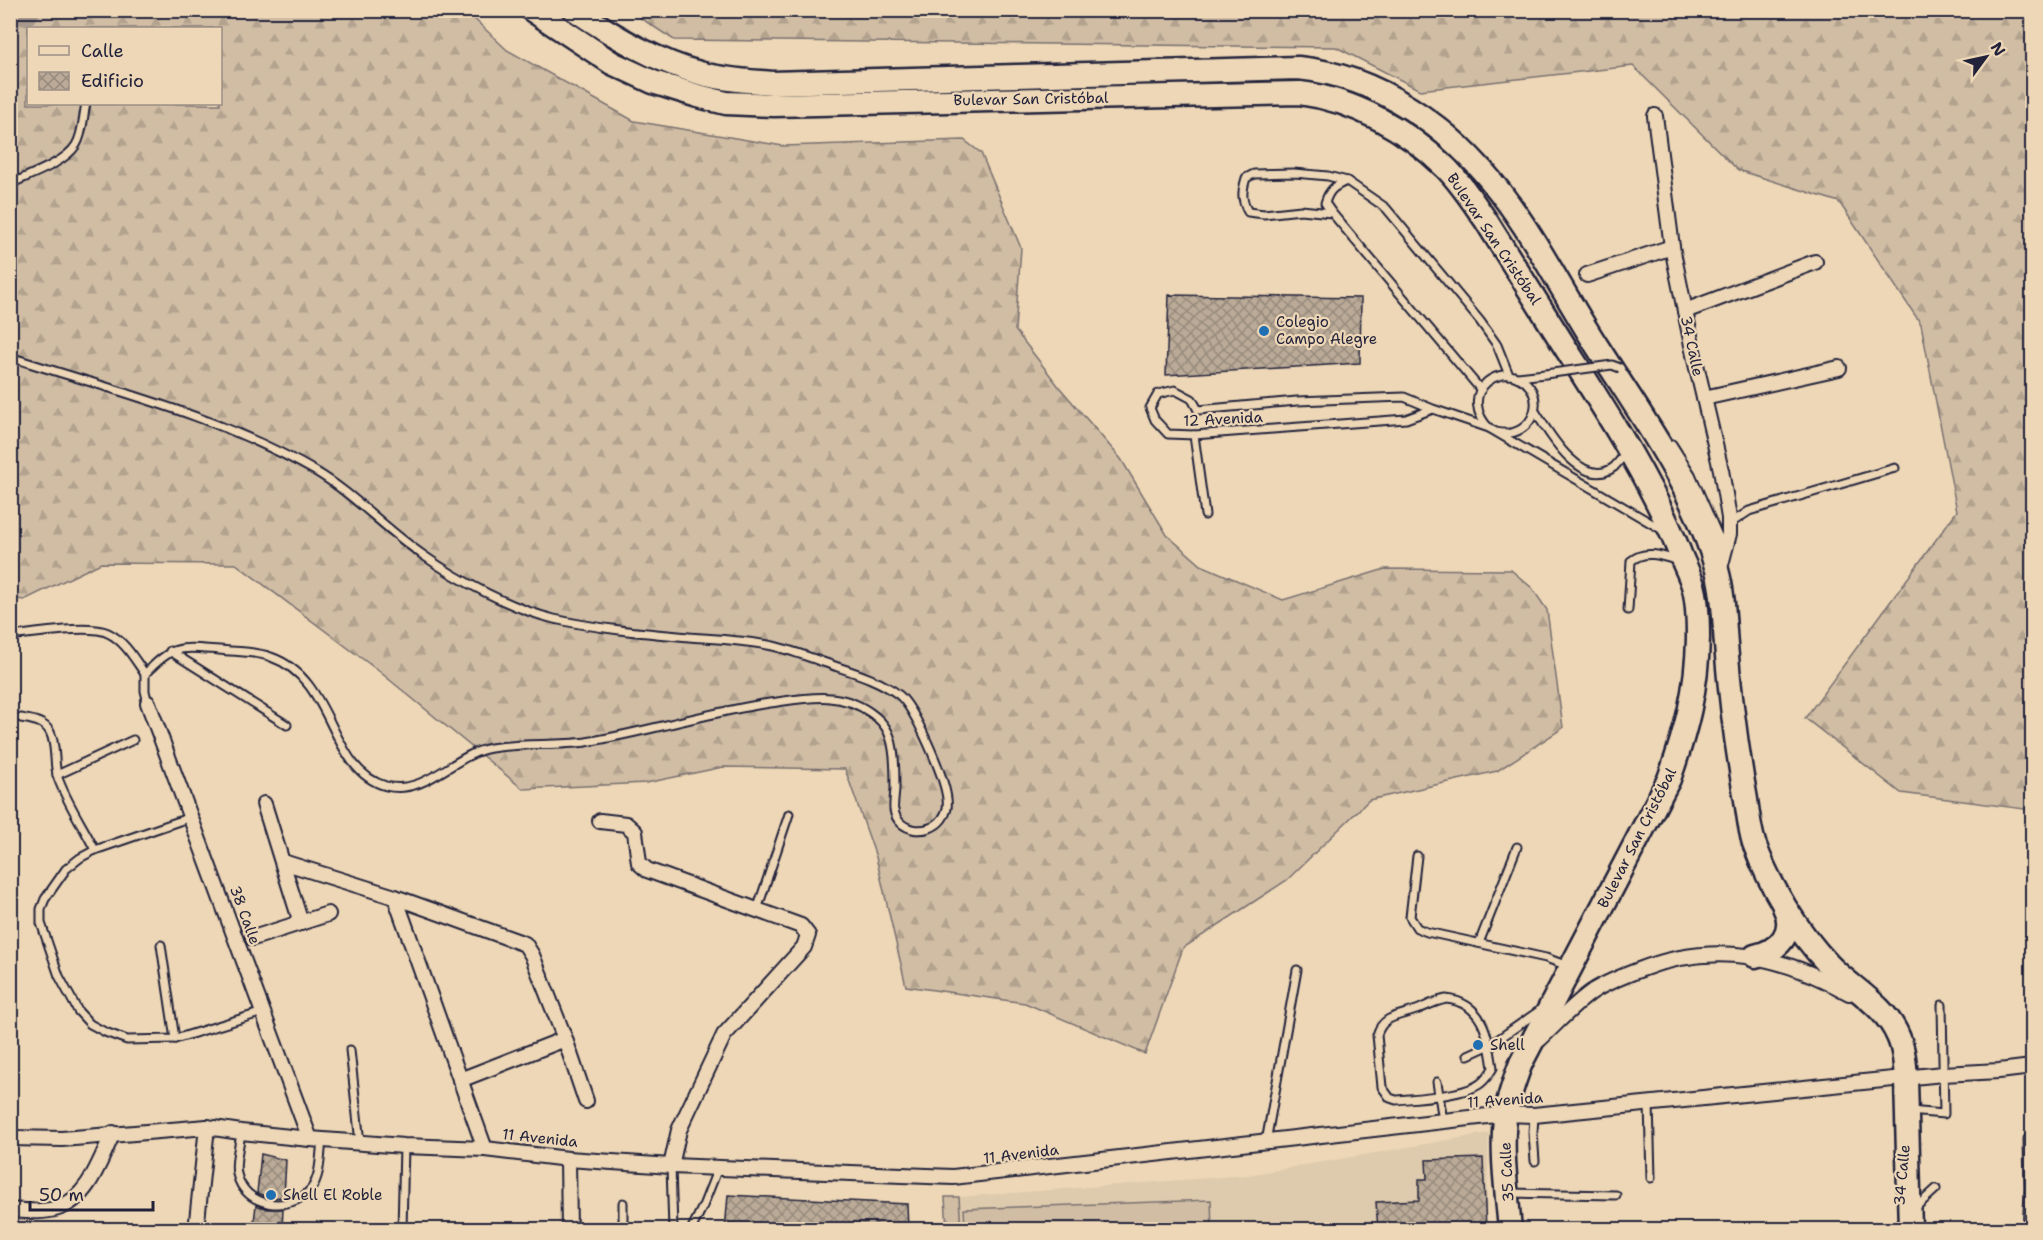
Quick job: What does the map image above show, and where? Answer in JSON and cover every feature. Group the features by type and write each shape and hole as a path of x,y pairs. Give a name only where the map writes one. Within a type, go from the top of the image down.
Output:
{"main road":[{"name":"Bulevar San Cristóbal","path":"532,10 612,63 653,82 726,103 774,105 1300,93 1322,96 1369,114 1422,147 1448,170 1504,248 1645,477 1666,519 1694,588 1698,620 1698,660 1694,699 1669,779 1521,1063 1505,1114"},
{"name":"Bulevar San Cristóbal","path":"575,10 631,46 666,62 704,75 772,83 1298,68 1321,70 1375,88 1436,127 1481,168 1502,194 1650,428 1693,508 1706,535 1719,574 1724,605 1736,744 1753,841 1781,900 1829,965 1884,1014 1898,1035 1905,1058 1906,1079"},
{"path":"1755,956 1778,947 1785,936 1788,924 1787,912 1781,900"},
{"name":"34 Calle","path":"1906,1079 1912,1219"},
{"name":"35 Calle","path":"1505,1114 1504,1146 1510,1230"},
{"name":"34 Calle","path":"1898,1230 1899,1182 1908,1116"},
{"path":"1499,1230 1504,1146"}],"street":[{"name":"34 Calle","path":"1655,116 1672,247 1721,470 1728,525 1725,552 1719,574"},
{"path":"1587,276 1672,247"},
{"path":"1685,312 1815,262"},
{"path":"1704,398 1839,368"},
{"name":"38 Calle","path":"148,703 263,1012 316,1139"},
{"path":"264,804 301,922"},
{"path":"600,821 626,824 635,832 639,863 647,870 801,926 808,935 804,947 723,1035 679,1130 671,1166"},
{"path":"283,862 395,897 525,944 532,955 586,1101"},
{"path":"395,897 485,1149"},
{"path":"254,938 328,914"},
{"path":"1531,1047 1592,992 1616,979 1655,964 1686,957 1721,954 1755,956 1789,964 1825,979 1884,1014"},
{"path":"459,1080 564,1039"},
{"name":"11 Avenida","path":"10,1138 62,1139 207,1127 360,1143 485,1149 568,1159 671,1166 934,1177 971,1176 1505,1114 1534,1115 2032,1067"},
{"path":"196,1230 207,1127"},
{"path":"10,1210 57,1209 74,1201 86,1188 113,1133"},
{"path":"568,1159 568,1230"}],"lane":[{"path":"10,184 69,154 79,137 86,105"},
{"path":"1332,213 1301,210 1264,214 1248,212 1243,203 1242,191 1246,178 1254,174 1294,173 1328,176 1347,181 1386,208 1459,294 1497,345 1513,376 1530,387 1535,411 1527,426 1504,434 1496,432"},
{"path":"1347,181 1328,192 1325,203 1480,390"},
{"path":"10,357 199,418 270,448 319,474 423,555 482,590 535,614 635,632 767,645 844,668 880,684 900,696 914,713 944,785 948,803 946,813 934,826 910,830 901,825 894,809 895,762 886,726 856,702 830,696 735,708 687,721 584,742 489,748 472,754 420,784 403,788 383,785 369,779 359,771 350,760 321,702 303,677 268,655 189,647 170,651 145,674 144,683 148,703"},
{"path":"1627,375 1620,368 1612,365 1492,378 1480,390 1479,414 1488,428 1672,535"},
{"name":"12 Avenida","path":"1433,409 1406,419 1194,435 1168,434 1155,420 1150,408 1158,394 1175,390 1192,399 1198,410 1297,401 1404,397 1488,428"},
{"path":"1535,411 1565,455 1582,468 1600,473 1613,467 1628,451"},
{"path":"1194,435 1205,515"},
{"path":"1668,438 1691,474 1725,552"},
{"path":"1728,525 1749,512 1895,468"},
{"path":"1628,610 1631,561 1637,556 1660,555 1683,562"},
{"path":"10,636 93,629 108,633 124,645 145,674"},
{"path":"170,651 287,725"},
{"path":"21,718 45,726 51,733 57,775 95,850"},
{"path":"57,775 133,740"},
{"path":"757,910 789,814"},
{"path":"191,817 95,850 66,869 45,899 41,909 42,923 59,976 78,1011 90,1024 127,1040 175,1039 263,1012"},
{"path":"1479,943 1517,847"},
{"path":"1417,856 1410,917 1417,928 1546,958 1570,967"},
{"path":"161,945 175,1039"},
{"path":"1266,1142 1297,970"},
{"path":"1455,1000 1475,1012 1482,1023 1490,1046 1493,1068 1487,1077 1474,1087 1439,1095 1396,1100 1390,1098 1382,1087 1377,1035 1385,1021 1394,1015 1415,1010 1436,1001 1455,1000"},
{"path":"1908,1116 1944,1114 1942,1005"},
{"path":"1468,1055 1490,1046 1539,1011 1550,1008"},
{"path":"350,1050 360,1143"},
{"path":"1437,1082 1443,1121"},
{"path":"1649,1104 1651,1178"},
{"path":"1534,1115 1535,1161"},
{"path":"241,1132 236,1172 241,1184 257,1201 273,1204 292,1203 303,1197 312,1187 319,1165 316,1139"},
{"path":"2027,1230 2031,1191 2028,1139 2032,1135"},
{"path":"402,1230 404,1146"},
{"path":"671,1166 673,1230"},
{"path":"691,1230 718,1168"},
{"path":"1912,1219 1936,1189"},
{"path":"1507,1192 1616,1195"},
{"path":"623,1203 623,1230"}],"shaded area":[{"path":"1489,1133 1486,1229 961,1229 959,1197 1248,1175"}],"green space":[{"path":"10,11 466,11 507,50 634,121 783,146 964,140 981,153 1021,248 1015,330 1060,388 1121,459 1167,535 1201,565 1283,600 1385,569 1511,570 1532,588 1547,610 1563,728 1497,771 1369,800 1287,880 1183,948 1145,1054 1025,1003 906,986 876,857 845,769 723,767 646,783 523,789 380,672 236,564 101,563 24,600 11,598"},
{"path":"630,11 2032,11 2032,810 1901,793 1805,718 1957,511 1921,324 1839,202 1738,170 1633,66 1420,90 1336,47 674,40"},
{"path":"945,1197 959,1197 961,1229 947,1229"},
{"path":"1211,1200 1212,1229 965,1229 964,1209"}],"building":[{"name":"Colegio Campo Alegre","path":"1169,295 1361,298 1360,363 1166,375"},
{"path":"261,1154 286,1160 284,1197 270,1198 257,1193"},
{"path":"1483,1158 1486,1230 1378,1230 1376,1202 1419,1200 1419,1179 1427,1179 1426,1160"},
{"path":"728,1195 907,1204 908,1230 725,1230"},
{"path":"256,1205 268,1209 283,1209 282,1230 253,1230"}],"place":[{"name":"Colegio Campo Alegre","path":"1264,331"},
{"name":"Shell","path":"1478,1045"},
{"name":"Shell El Roble","path":"271,1195"}]}
